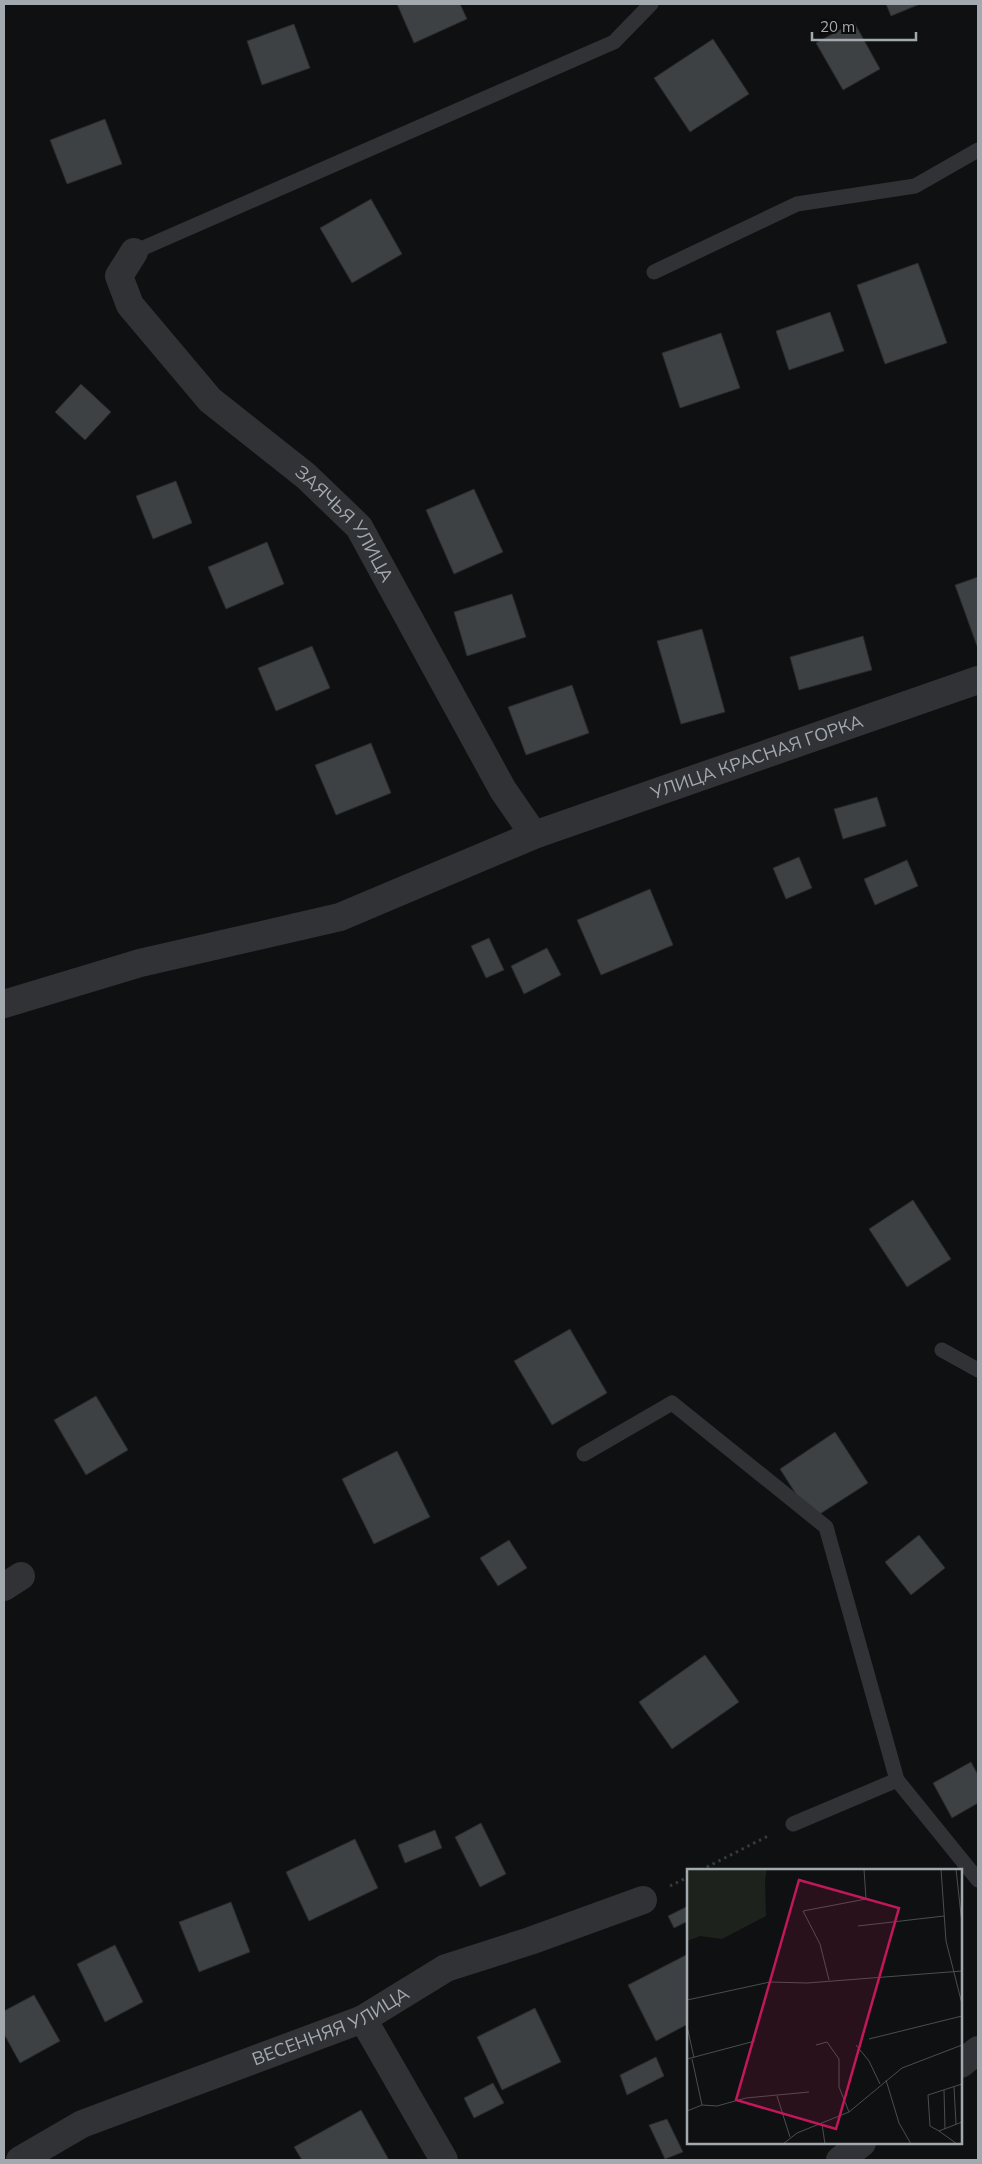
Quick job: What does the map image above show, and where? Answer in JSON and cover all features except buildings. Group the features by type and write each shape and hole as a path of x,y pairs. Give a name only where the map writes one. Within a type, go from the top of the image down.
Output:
{"street":[{"name":"ЗАЯЧЬЯ УЛИЦА","path":"134,252 119,276 130,306 210,400 306,476 359,527 503,790 534,835"},
{"name":"УЛИЦА КРАСНАЯ ГОРКА","path":"4,1004 140,963 340,917 534,835 978,680"},
{"name":"ВЕСЕННЯЯ УЛИЦА","path":"20,2160 82,2124 363,2019 446,1968 530,1942 643,1900"},
{"path":"363,2019 444,2160"},
{"path":"962,2063 978,2050"}],"lane":[{"path":"134,252 614,42 651,4"},
{"path":"654,272 797,204 915,186 978,150"},
{"path":"942,1350 978,1370"},
{"path":"584,1454 672,1403 826,1527 896,1780 978,1880"},
{"path":"793,1824 896,1780"}],"path":[{"path":"704,1869 793,1824"}]}
